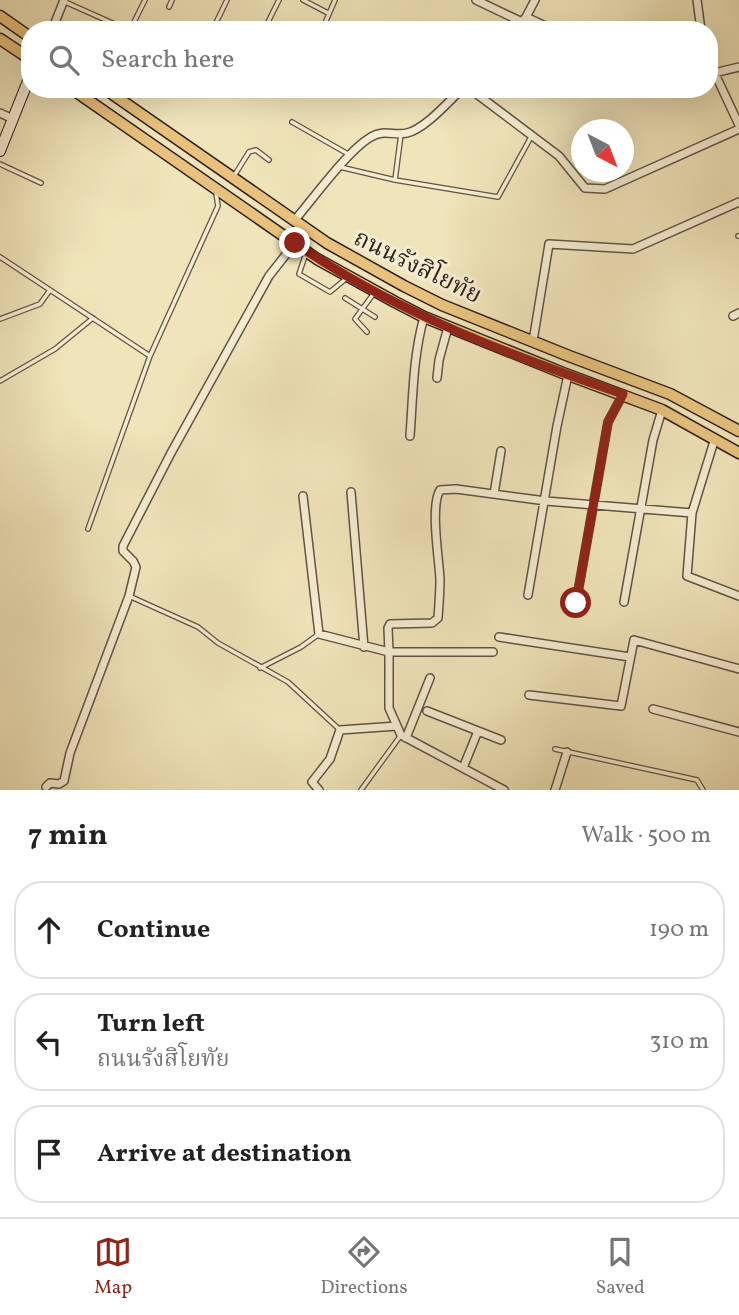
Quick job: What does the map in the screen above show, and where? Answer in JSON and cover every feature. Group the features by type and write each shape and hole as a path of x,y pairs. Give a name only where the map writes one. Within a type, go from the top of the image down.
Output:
{"main road":[{"path":"0,16 21,31"},
{"path":"0,38 21,53"},
{"name":"ถนนรังสิโยทัย","path":"85,98 306,251 376,291 448,327 662,410 739,453"},
{"name":"ถนนรังสิโยทัย","path":"118,98 327,243 404,286 442,305 670,394 739,431"},
{"path":"565,374 569,356"}],"street":[{"path":"476,0 529,21"},
{"path":"524,19 535,0"},
{"path":"697,0 700,21"},
{"path":"55,21 63,1"},
{"path":"718,72 739,67"},
{"path":"482,98 559,156 585,188 605,188 739,127 718,82"},
{"path":"0,152 22,98"},
{"path":"295,221 350,155 368,138 380,132 410,133 423,125 452,98"},
{"path":"728,104 739,100"},
{"path":"0,113 13,120"},
{"path":"533,341 549,244 633,249 739,202"},
{"path":"46,787 50,783 64,782 70,752 130,596 135,567 134,561 123,551 123,546 166,462 270,276 295,243"},
{"path":"410,436 414,367 424,317"},
{"path":"437,378 448,327"},
{"path":"528,595 546,501 565,374"},
{"path":"576,603 608,422 623,394"},
{"path":"624,602 653,440 662,410"},
{"path":"715,438 692,513 687,576 739,596"},
{"path":"494,494 501,451"},
{"path":"504,790 403,737 389,709 390,624 432,624 438,618 438,492 456,489 546,501 692,513"},
{"path":"351,492 364,647"},
{"path":"303,496 319,634 389,652 493,652"},
{"path":"499,637 630,657"},
{"path":"528,695 621,706 634,640 739,669"},
{"path":"403,737 430,678"},
{"path":"653,709 739,732"},
{"path":"427,711 501,740"},
{"path":"319,790 312,782 330,759 340,730 397,726"},
{"path":"463,768 478,731"},
{"path":"555,790 567,752"}],"lane":[{"path":"134,21 145,0"},
{"path":"169,7 172,0"},
{"path":"217,21 227,0"},
{"path":"268,21 279,0"},
{"path":"303,0 328,13"},
{"path":"325,21 335,0"},
{"path":"63,1 109,21"},
{"path":"292,122 350,155"},
{"path":"395,180 401,134"},
{"path":"340,167 395,180 498,197 532,136"},
{"path":"233,178 249,152 256,150 269,160"},
{"path":"0,164 41,183"},
{"path":"88,529 150,356 218,206 216,190"},
{"path":"306,251 299,274 330,292 349,276"},
{"path":"0,257 150,356"},
{"path":"0,319 40,304 50,290"},
{"path":"367,332 355,319 376,291"},
{"path":"345,298 376,317"},
{"path":"0,381 55,349 93,318"},
{"path":"130,596 198,627 218,643 288,682 340,730"},
{"path":"260,668 301,647 319,634"},
{"path":"361,790 403,737"},
{"path":"555,749 697,780 703,790"}],"route":[{"path":"295,243 317,259 424,317 623,394 608,422 576,603"}]}
